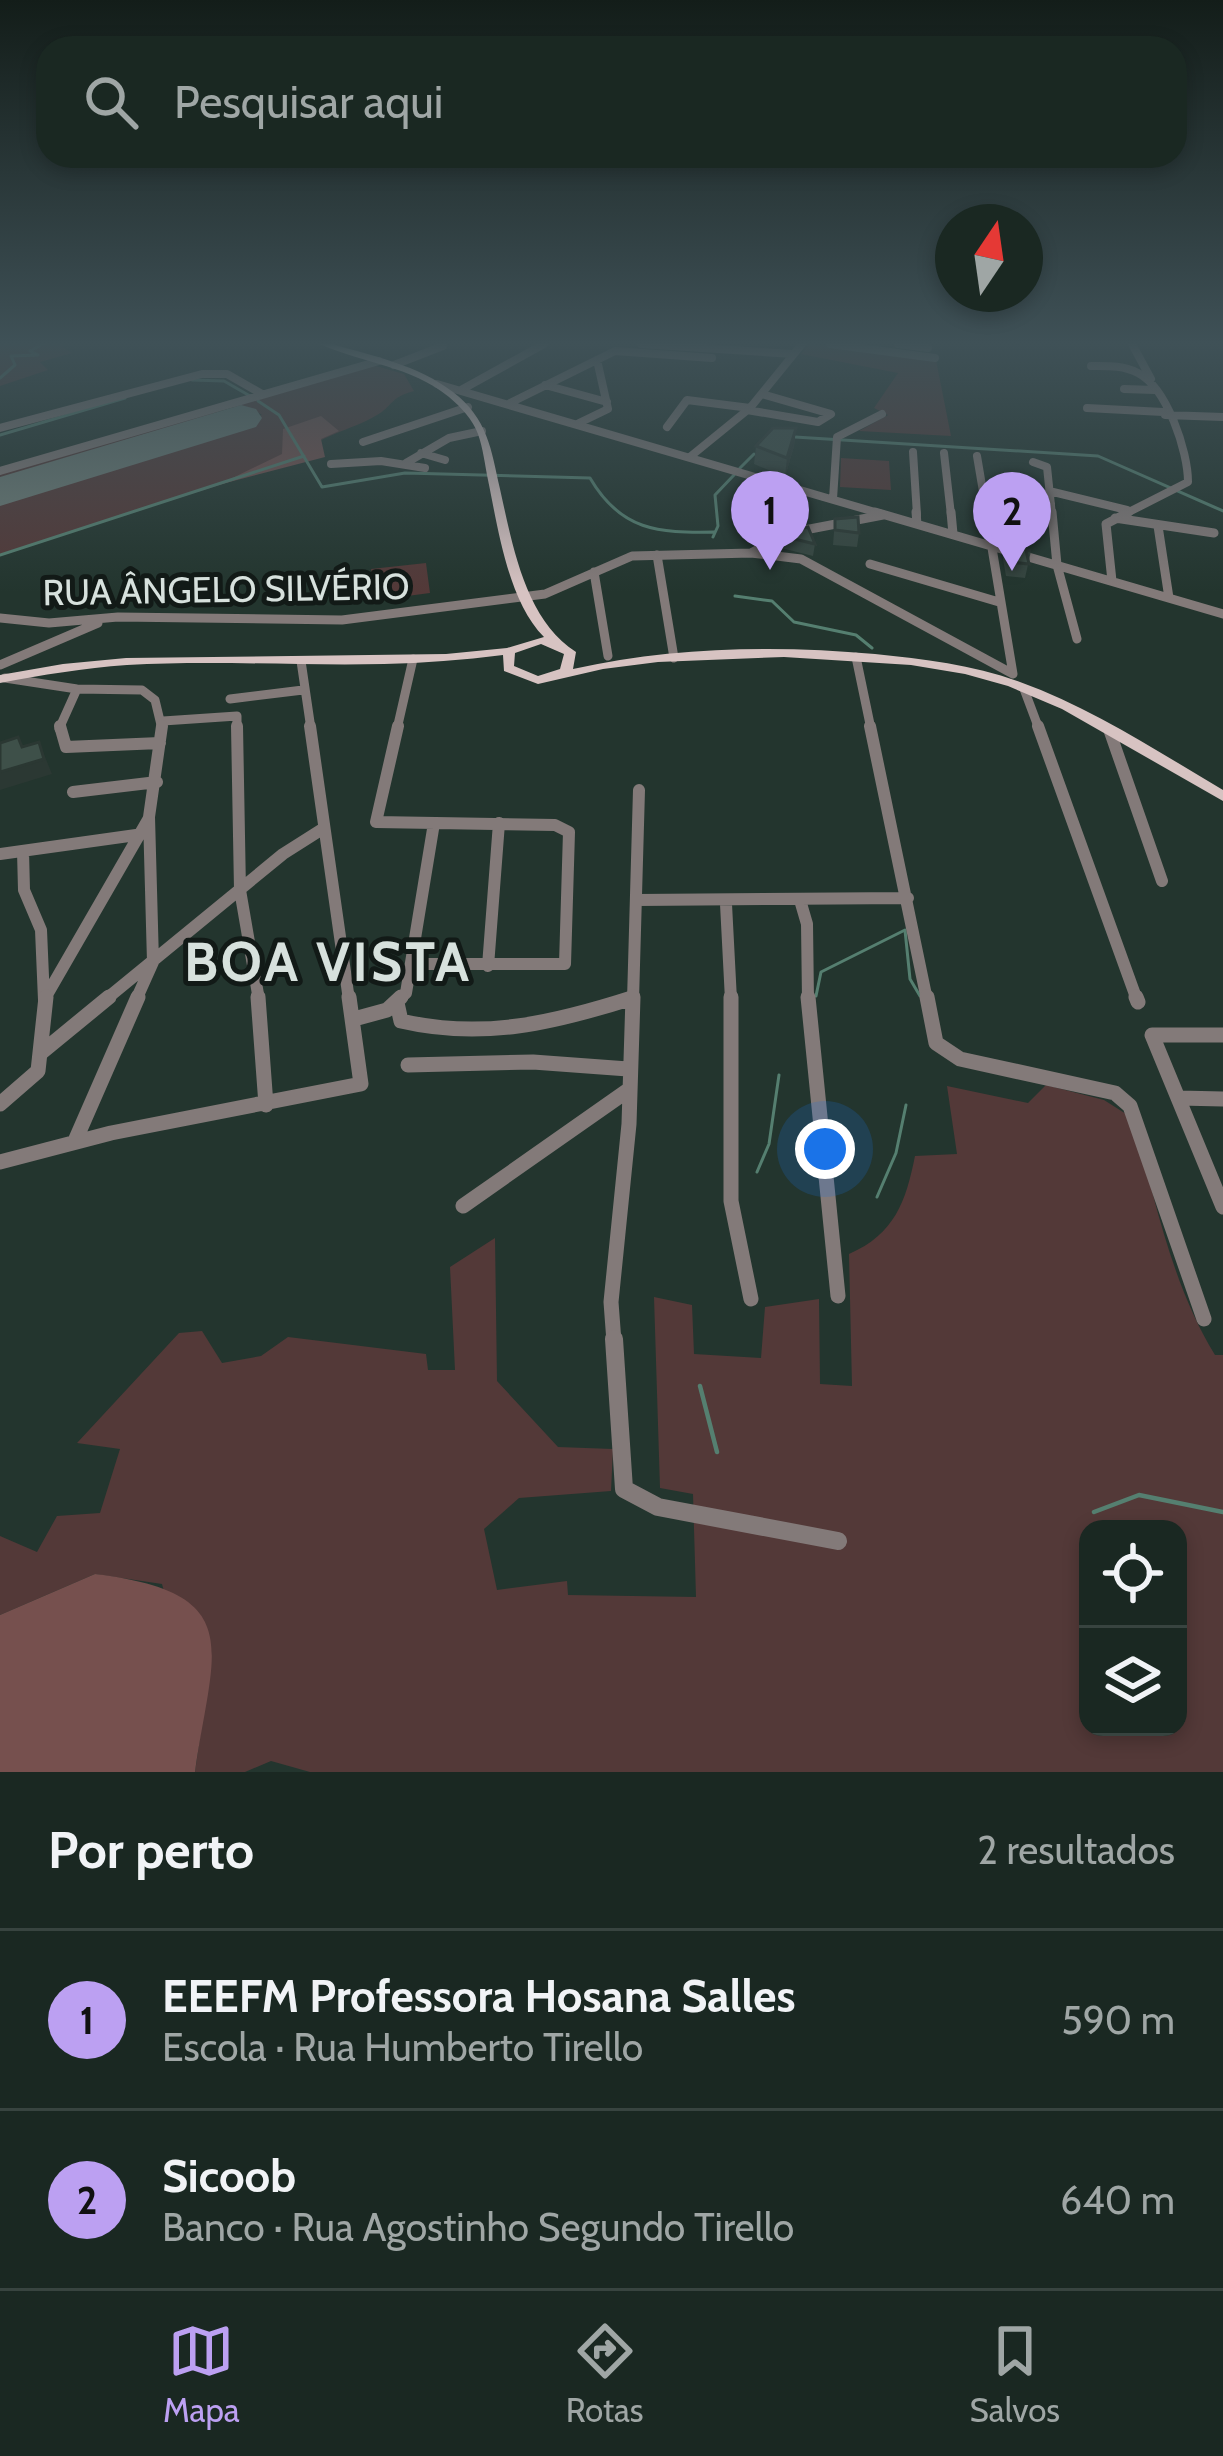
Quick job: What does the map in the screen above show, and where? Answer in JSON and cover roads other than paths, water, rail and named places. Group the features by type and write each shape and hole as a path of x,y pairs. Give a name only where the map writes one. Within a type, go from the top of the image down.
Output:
{"main road":[{"path":"479,427 526,604 528,629 511,650 508,668 525,678"},
{"path":"526,604 540,629 573,660 557,676"},
{"path":"2,674 72,665 418,659 511,650 534,641 608,656 645,658 856,657 960,669 1017,682 1223,796"},
{"path":"418,659 525,678 645,658"}],"street":[{"path":"0,471 151,427"},
{"path":"363,442 397,427"},
{"path":"592,427 1223,614"},
{"path":"691,456 727,427"},
{"path":"832,499 837,440 859,427"},
{"path":"1112,580 1106,528 1114,518 1178,487 1191,475 1188,454 1172,427"},
{"path":"404,464 449,438 482,431"},
{"path":"913,452 917,524"},
{"path":"422,453 445,460"},
{"path":"944,453 953,534"},
{"path":"976,456 1017,682 1138,1002"},
{"path":"1033,462 1047,467 1057,565 1077,639"},
{"path":"331,464 425,468"},
{"path":"768,479 789,533"},
{"path":"1016,484 1021,501 1051,504"},
{"path":"1049,491 1127,510"},
{"path":"751,553 789,533 884,514"},
{"path":"1114,518 1214,533"},
{"path":"1158,526 1169,598"},
{"path":"751,553 801,560 1017,682"},
{"name":"RUA ÂNGELO SILVÉRIO","path":"0,618 49,623 342,620 526,604 623,558 751,553"},
{"path":"657,555 674,658"},
{"path":"870,563 999,602"},
{"path":"594,572 608,656"},
{"path":"2,674 104,620"},
{"path":"856,657 932,1027 944,1052 1115,1093 1130,1106 1204,1318"},
{"path":"411,964 562,967 568,962 568,832 555,825 376,822 418,659"},
{"path":"0,1162 76,1141 361,1084 301,661"},
{"path":"2,674 77,688 142,690 155,700 163,722 149,817 153,962 76,1141"},
{"path":"77,688 59,729 66,747 160,743"},
{"path":"230,699 303,690"},
{"path":"163,722 237,716 240,890 259,1001 266,1106"},
{"path":"1109,732 1162,881"},
{"path":"73,792 157,782"},
{"path":"639,790 628,1091 611,1301 624,1489 658,1507 838,1541"},
{"path":"44,1000 149,817"},
{"path":"488,966 499,823"},
{"path":"353,1019 397,1003 406,993 434,824"},
{"path":"42,1052 240,890 324,828"},
{"path":"0,854 136,836"},
{"path":"0,1104 28,1085 42,1052 41,930 24,890 22,851"},
{"path":"638,900 726,904 908,898"},
{"path":"800,900 807,924 809,1026 838,1297"},
{"path":"726,904 731,1201 751,1299"},
{"path":"397,1003 401,1021 501,1034 537,1029 632,998"},
{"path":"1223,1035 1153,1034 1223,1207"},
{"path":"408,1065 533,1063 628,1069"},
{"path":"463,1206 628,1091"},
{"path":"1179,1098 1223,1099"},
{"path":"1204,1163 1223,1168"}],"waterway":[{"path":"0,435 28,427"},
{"path":"286,427 304,456"},
{"path":"795,437 1098,456 1223,511"},
{"path":"740,468 754,454"},
{"path":"0,555 304,456"},
{"path":"304,456 322,487 405,473 590,478 628,519 658,529 714,532"},
{"path":"713,537 718,526 715,495 734,475"},
{"path":"735,596 772,601 794,622 856,635 872,648"},
{"path":"816,996 821,972 905,930 910,979 920,996"},
{"path":"757,1172 769,1144 779,1075"},
{"path":"877,1197 896,1153 906,1105"},
{"path":"700,1386 717,1452"},
{"path":"1094,1512 1139,1495 1223,1512"}],"place":[{"name":"EEEFM Professora Hosana Salles","path":"770,570"},
{"name":"Sicoob","path":"1012,571"}],"district":[{"name":"BOA VISTA","path":"328,962"}]}
